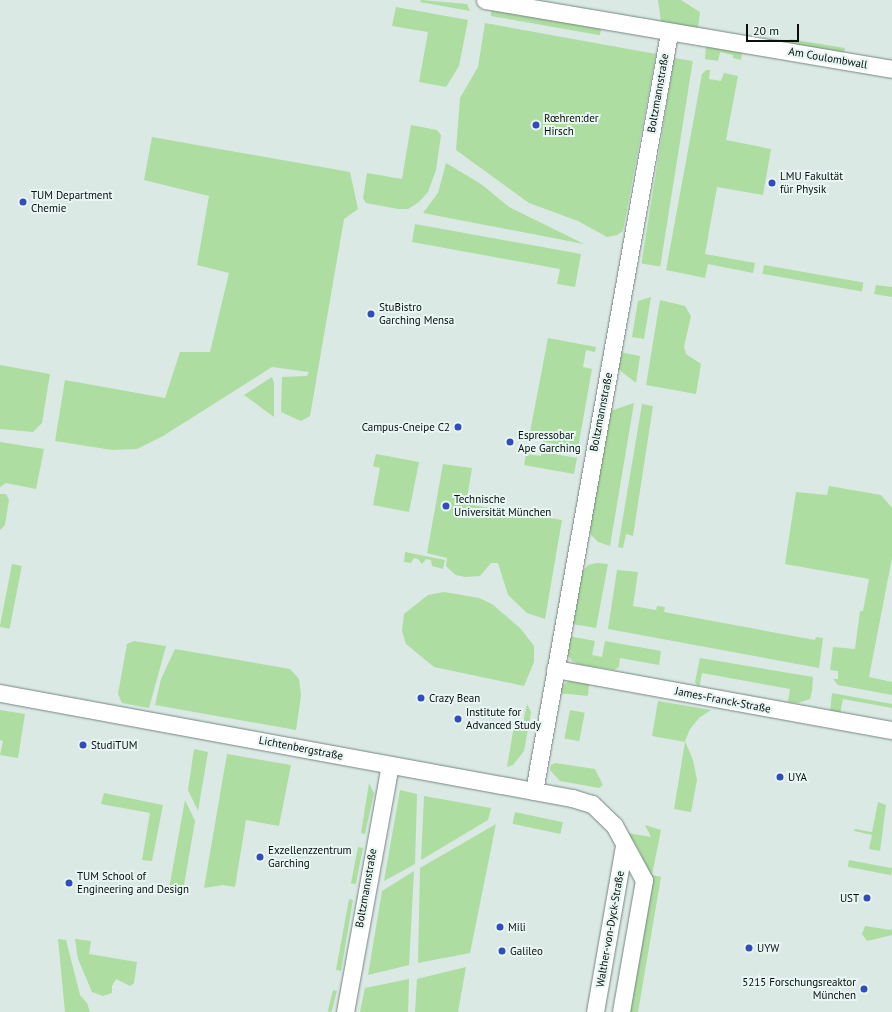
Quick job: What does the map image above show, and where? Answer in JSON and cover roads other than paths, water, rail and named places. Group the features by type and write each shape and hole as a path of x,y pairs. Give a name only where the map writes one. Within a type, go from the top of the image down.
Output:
{"street":[{"name":"Am Coulombwall","path":"485,0 668,33 703,36 892,69"},
{"name":"Boltzmannstraße","path":"534,791 668,33"},
{"name":"James-Franck-Straße","path":"555,669 892,730"},
{"name":"Lichtenbergstraße","path":"0,693 534,791 585,801 599,809"},
{"name":"Boltzmannstraße","path":"344,1012 390,765"},
{"name":"Walther-von-Dyck-Straße","path":"599,809 614,825 624,846 644,880 621,1012"},
{"name":"Walther-von-Dyck-Straße","path":"595,1012 624,846"}],"place":[{"name":"Rœhren:der Hirsch","path":"536,125"},
{"name":"LMU Fakultät für Physik","path":"772,183"},
{"name":"TUM Department Chemie","path":"23,202"},
{"name":"StuBistro Garching Mensa","path":"371,314"},
{"name":"Campus-Cneipe C2","path":"458,427"},
{"name":"Espressobar Ape Garching","path":"510,442"},
{"name":"Technische Universität München","path":"446,506"},
{"name":"Crazy Bean","path":"421,698"},
{"name":"Institute for Advanced Study","path":"458,719"},
{"name":"StudiTUM","path":"83,745"},
{"name":"UYA","path":"780,777"},
{"name":"Exzellenzzentrum Garching","path":"260,857"},
{"name":"TUM School of Engineering and Design","path":"69,883"},
{"name":"UST","path":"867,898"},
{"name":"Mili","path":"500,927"},
{"name":"UYW","path":"749,948"},
{"name":"Galileo","path":"502,951"},
{"name":"5215 Forschungsreaktor München","path":"864,989"}]}
